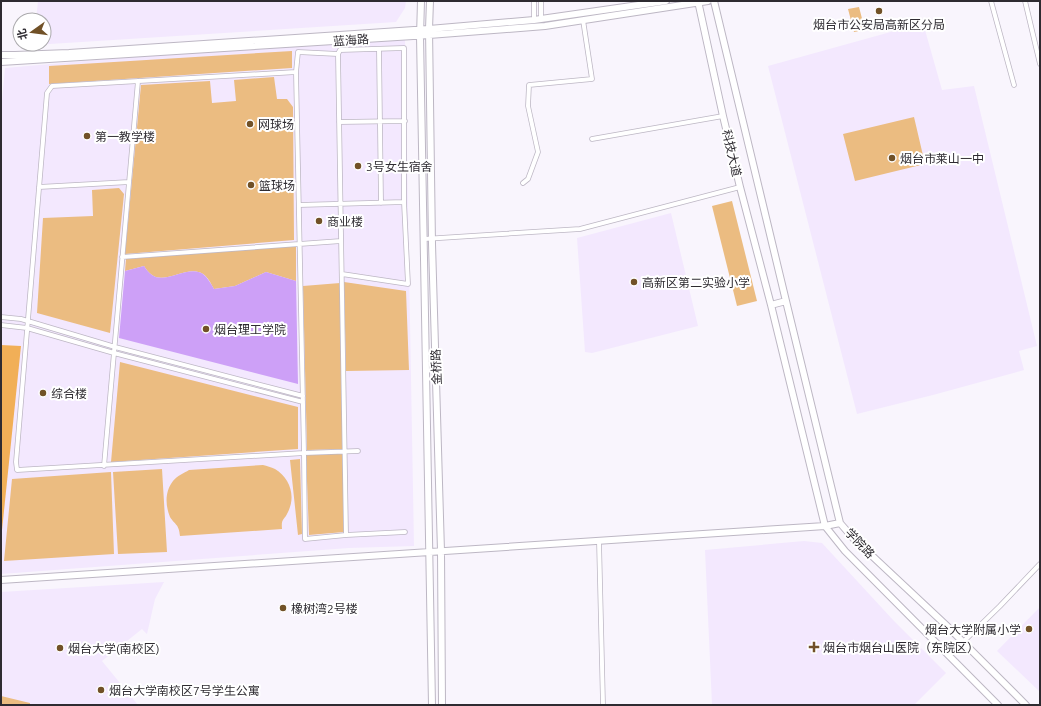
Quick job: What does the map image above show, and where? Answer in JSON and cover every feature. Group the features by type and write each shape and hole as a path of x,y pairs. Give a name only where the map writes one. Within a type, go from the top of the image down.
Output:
{"street":[{"name":"金桥路","path":"421,1 420,32 432,705"},
{"name":"金桥路","path":"430,1 429,32 432,239 441,551 442,705"},
{"path":"534,1 537,19"},
{"path":"537,19 541,1"},
{"name":"蓝海路","path":"429,32 666,1"},
{"name":"蓝海路","path":"1,55 15,56 69,54 420,32 545,26 708,1"},
{"name":"科技大道","path":"714,1 786,301"},
{"path":"991,1 1014,85"},
{"path":"1025,1 1040,64"},
{"name":"科技大道","path":"699,2 723,116 771,304"},
{"path":"523,183 528,179 538,152 528,106 528,85 592,79 584,20"},
{"name":"蓝海路","path":"1,62 420,32"},
{"path":"342,274 408,284 404,202 404,48 340,50 338,54 346,535"},
{"path":"379,49 381,203"},
{"path":"338,54 298,52 296,72 305,539 404,532"},
{"path":"296,72 52,86 47,93 16,468 18,470 104,466 358,451"},
{"path":"104,466 138,81"},
{"path":"592,139 723,116"},
{"path":"339,122 405,121"},
{"path":"39,187 129,182"},
{"path":"424,239 580,229 740,187"},
{"path":"299,205 404,202"},
{"path":"122,257 341,240"},
{"path":"771,304 786,301"},
{"name":"学院路","path":"786,301 840,522 853,538 963,642 1026,705"},
{"name":"学院路","path":"771,304 825,526 845,551 998,705"},
{"path":"1,317 21,319 115,347 302,396"},
{"path":"1,325 27,328 114,353 303,402"},
{"path":"1,580 825,526 840,522"},
{"path":"599,540 603,705"},
{"path":"963,642 1040,564"}],"shaded area":[{"path":"38,1 406,1 405,8 396,22 52,44 52,12 37,12"},
{"path":"859,7 865,30 854,32 848,9"},
{"name":"烟台市莱山一中","path":"923,23 942,90 974,86 1037,346 1019,351 1024,370 857,414 768,66"},
{"name":"烟台理工学院","path":"405,40 414,546 349,548 1,574 1,112 5,68 152,55"},
{"path":"292,51 292,68 49,84 49,66"},
{"path":"274,77 277,99 287,99 293,107 294,240 125,254 141,85 210,81 212,103 236,101 234,80"},
{"path":"914,117 925,164 855,181 843,134"},
{"path":"119,188 124,194 110,333 37,313 43,218 93,216 92,190"},
{"path":"732,201 757,301 737,306 712,206"},
{"name":"高新区第二实验小学","path":"671,213 698,326 592,353 585,352 577,238"},
{"path":"296,246 296,281 266,272 235,286 214,289 203,274 197,272 191,271 163,278 152,275 144,266 125,271 126,259"},
{"path":"144,266 151,274 163,278 191,271 197,272 205,276 214,289 235,286 266,272 296,281 298,384 119,338 125,271"},
{"path":"344,282 406,291 409,370 346,371"},
{"path":"340,283 343,449 307,450 303,286"},
{"path":"1,345 21,346 1,540"},
{"path":"120,362 298,407 298,449 111,462"},
{"path":"343,453 344,532 309,535 306,454"},
{"path":"300,459 302,534 298,535 290,460"},
{"path":"263,465 274,468 280,473 288,482 290,488 290,506 287,515 282,521 282,529 180,536 178,527 170,517 167,508 168,489 176,478 189,470"},
{"path":"162,469 167,552 118,554 113,472"},
{"path":"111,472 114,554 4,561 12,479"},
{"name":"烟台市烟台山医院（东院区）","path":"804,541 822,543 894,621 946,673 914,705 712,705 705,550"},
{"name":"烟台大学(南校区)","path":"164,582 155,599 147,634 142,629 102,661 138,705 1,705 1,592"},
{"name":"烟台大学附属小学","path":"1040,607 1040,692 997,651"},
{"path":"1,696 30,703 30,705 1,705"}],"place":[{"name":"烟台市公安局高新区分局","path":"879,11"},
{"name":"网球场","path":"250,124"},
{"name":"第一教学楼","path":"87,136"},
{"name":"烟台市莱山一中","path":"892,158"},
{"name":"3号女生宿舍","path":"358,166"},
{"name":"篮球场","path":"251,185"},
{"name":"商业楼","path":"319,221"},
{"name":"高新区第二实验小学","path":"634,282"},
{"name":"烟台理工学院","path":"206,329"},
{"name":"综合楼","path":"43,393"},
{"name":"橡树湾2号楼","path":"283,608"},
{"name":"烟台大学附属小学","path":"1029,629"},
{"name":"烟台市烟台山医院（东院区）","path":"814,647"},
{"name":"烟台大学(南校区)","path":"60,648"},
{"name":"烟台大学南校区7号学生公寓","path":"101,690"}]}
